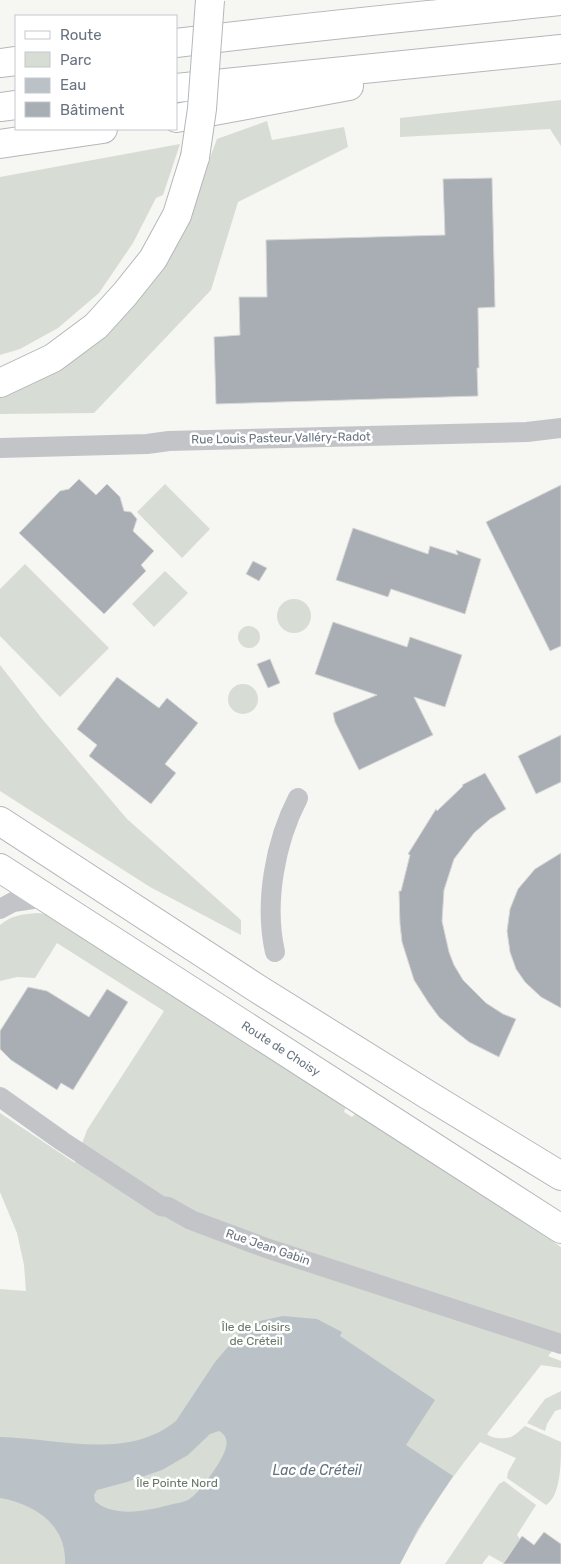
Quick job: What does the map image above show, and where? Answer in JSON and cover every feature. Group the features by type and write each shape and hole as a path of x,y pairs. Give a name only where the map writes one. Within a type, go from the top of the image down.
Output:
{"main road":[{"path":"0,384 53,358 96,326 126,294 153,259 177,215 195,157 202,109 210,0"},
{"path":"178,43 561,1"},
{"path":"0,44 15,43"},
{"path":"178,88 561,49"},
{"path":"178,118 350,86 463,58"},
{"path":"0,63 15,61"},
{"path":"0,107 15,105"},
{"path":"0,144 95,130"},
{"path":"0,821 258,989 561,1176"},
{"name":"Route de Choisy","path":"0,868 561,1229"}],"street":[{"name":"Rue Louis Pasteur Valléry-Radot","path":"0,448 147,444 169,441 534,432 561,428"},
{"path":"274,952 271,917 276,859 283,833 298,798"},
{"path":"0,909 14,902 46,898"},
{"name":"Rue Jean Gabin","path":"0,1098 161,1206 168,1207 191,1220 266,1248 561,1344"}],"green space":[{"path":"561,100 561,146 550,129 400,137 400,118"},
{"path":"267,121 272,140 344,127 348,147 238,202 211,290 94,413 0,414 0,396 43,378 201,182 217,139"},
{"path":"180,144 163,195 156,198 133,243 99,293 58,328 20,349 0,355 0,177"},
{"path":"165,484 210,529 182,558 137,512"},
{"path":"25,564 109,648 60,697 0,636 0,589"},
{"path":"165,571 188,593 154,627 132,604"},
{"path":"294,599 306,604 311,616 306,628 294,633 282,628 277,616 282,604"},
{"path":"249,626 259,633 260,637 253,647 249,648 239,641 238,637 245,627"},
{"path":"0,665 43,720 127,819 241,920 241,935 150,887 0,791"},
{"path":"243,684 253,689 258,699 253,709 243,714 233,709 228,699 233,689"},
{"name":"Île de Loisirs de Créteil","path":"38,913 45,914 59,922 346,1106 344,1112 352,1117 356,1113 561,1247 561,1341 548,1356 561,1361 561,1368 541,1365 487,1434 495,1438 508,1438 515,1435 525,1426 561,1442 559,1478 551,1501 546,1505 507,1478 508,1472 516,1458 480,1442 437,1501 400,1564 0,1564 0,1289 26,1291 24,1265 17,1233 0,1192 0,1113 75,1163 87,1130 164,1011 57,943 35,978 17,977 0,981 0,925 18,916"},
{"path":"561,1391 561,1409 555,1411 545,1431 527,1423 545,1399"},
{"path":"504,1481 536,1505 517,1535 520,1539 503,1563 489,1555 482,1564 445,1564 499,1484"}],"water":[{"name":"Lac de Créteil","path":"283,1316 317,1319 342,1332 340,1336 435,1400 406,1445 453,1476 418,1529 400,1564 65,1564 61,1538 55,1528 36,1511 25,1505 0,1498 0,1437 68,1443 114,1444 136,1441 157,1433 176,1421 215,1362 239,1334 260,1321","holes":["221,1432 227,1444 224,1452 204,1484 188,1500 154,1509 133,1511 112,1510 103,1507 95,1501 94,1495 97,1490 162,1470 188,1455 210,1434"]}],"building":[{"path":"492,178 495,307 478,308 478,396 216,404 214,337 240,335 239,297 267,297 266,240 445,235 443,179"},
{"path":"79,479 96,495 107,484 120,497 124,511 131,512 137,519 133,531 154,551 141,565 146,571 104,614 19,533 60,491 69,489"},
{"path":"561,485 561,646 550,651 486,522"},
{"path":"353,528 428,554 430,546 458,555 456,550 481,559 465,614 391,589 388,597 336,580"},
{"path":"253,561 267,568 259,581 246,574"},
{"path":"333,622 407,647 410,637 462,655 445,707 414,697 433,735 359,770 335,722 333,713 377,695 315,674"},
{"path":"270,659 280,683 268,688 257,664"},
{"path":"117,677 159,708 167,698 198,723 165,764 176,773 151,804 89,756 97,745 77,729"},
{"path":"561,735 561,782 536,794 518,756"},
{"path":"485,773 506,809 490,819 474,833 454,859 444,890 442,921 449,952 463,980 486,1003 503,1014 516,1019 499,1057 469,1042 439,1017 414,980 402,942 400,924 399,891 401,891 410,855 408,854 436,809 437,811 462,785"},
{"path":"561,853 561,1008 541,997 525,982 516,969 510,952 507,931 510,909 518,889 535,869"},
{"path":"28,987 47,991 89,1017 107,989 128,1002 73,1090 61,1083 57,1090 11,1060 0,1049 0,1031"},
{"path":"544,1532 561,1544 561,1564 503,1564 522,1536 534,1545"}],"park label":[{"name":"Île Pointe Nord","path":"177,1483"}]}
